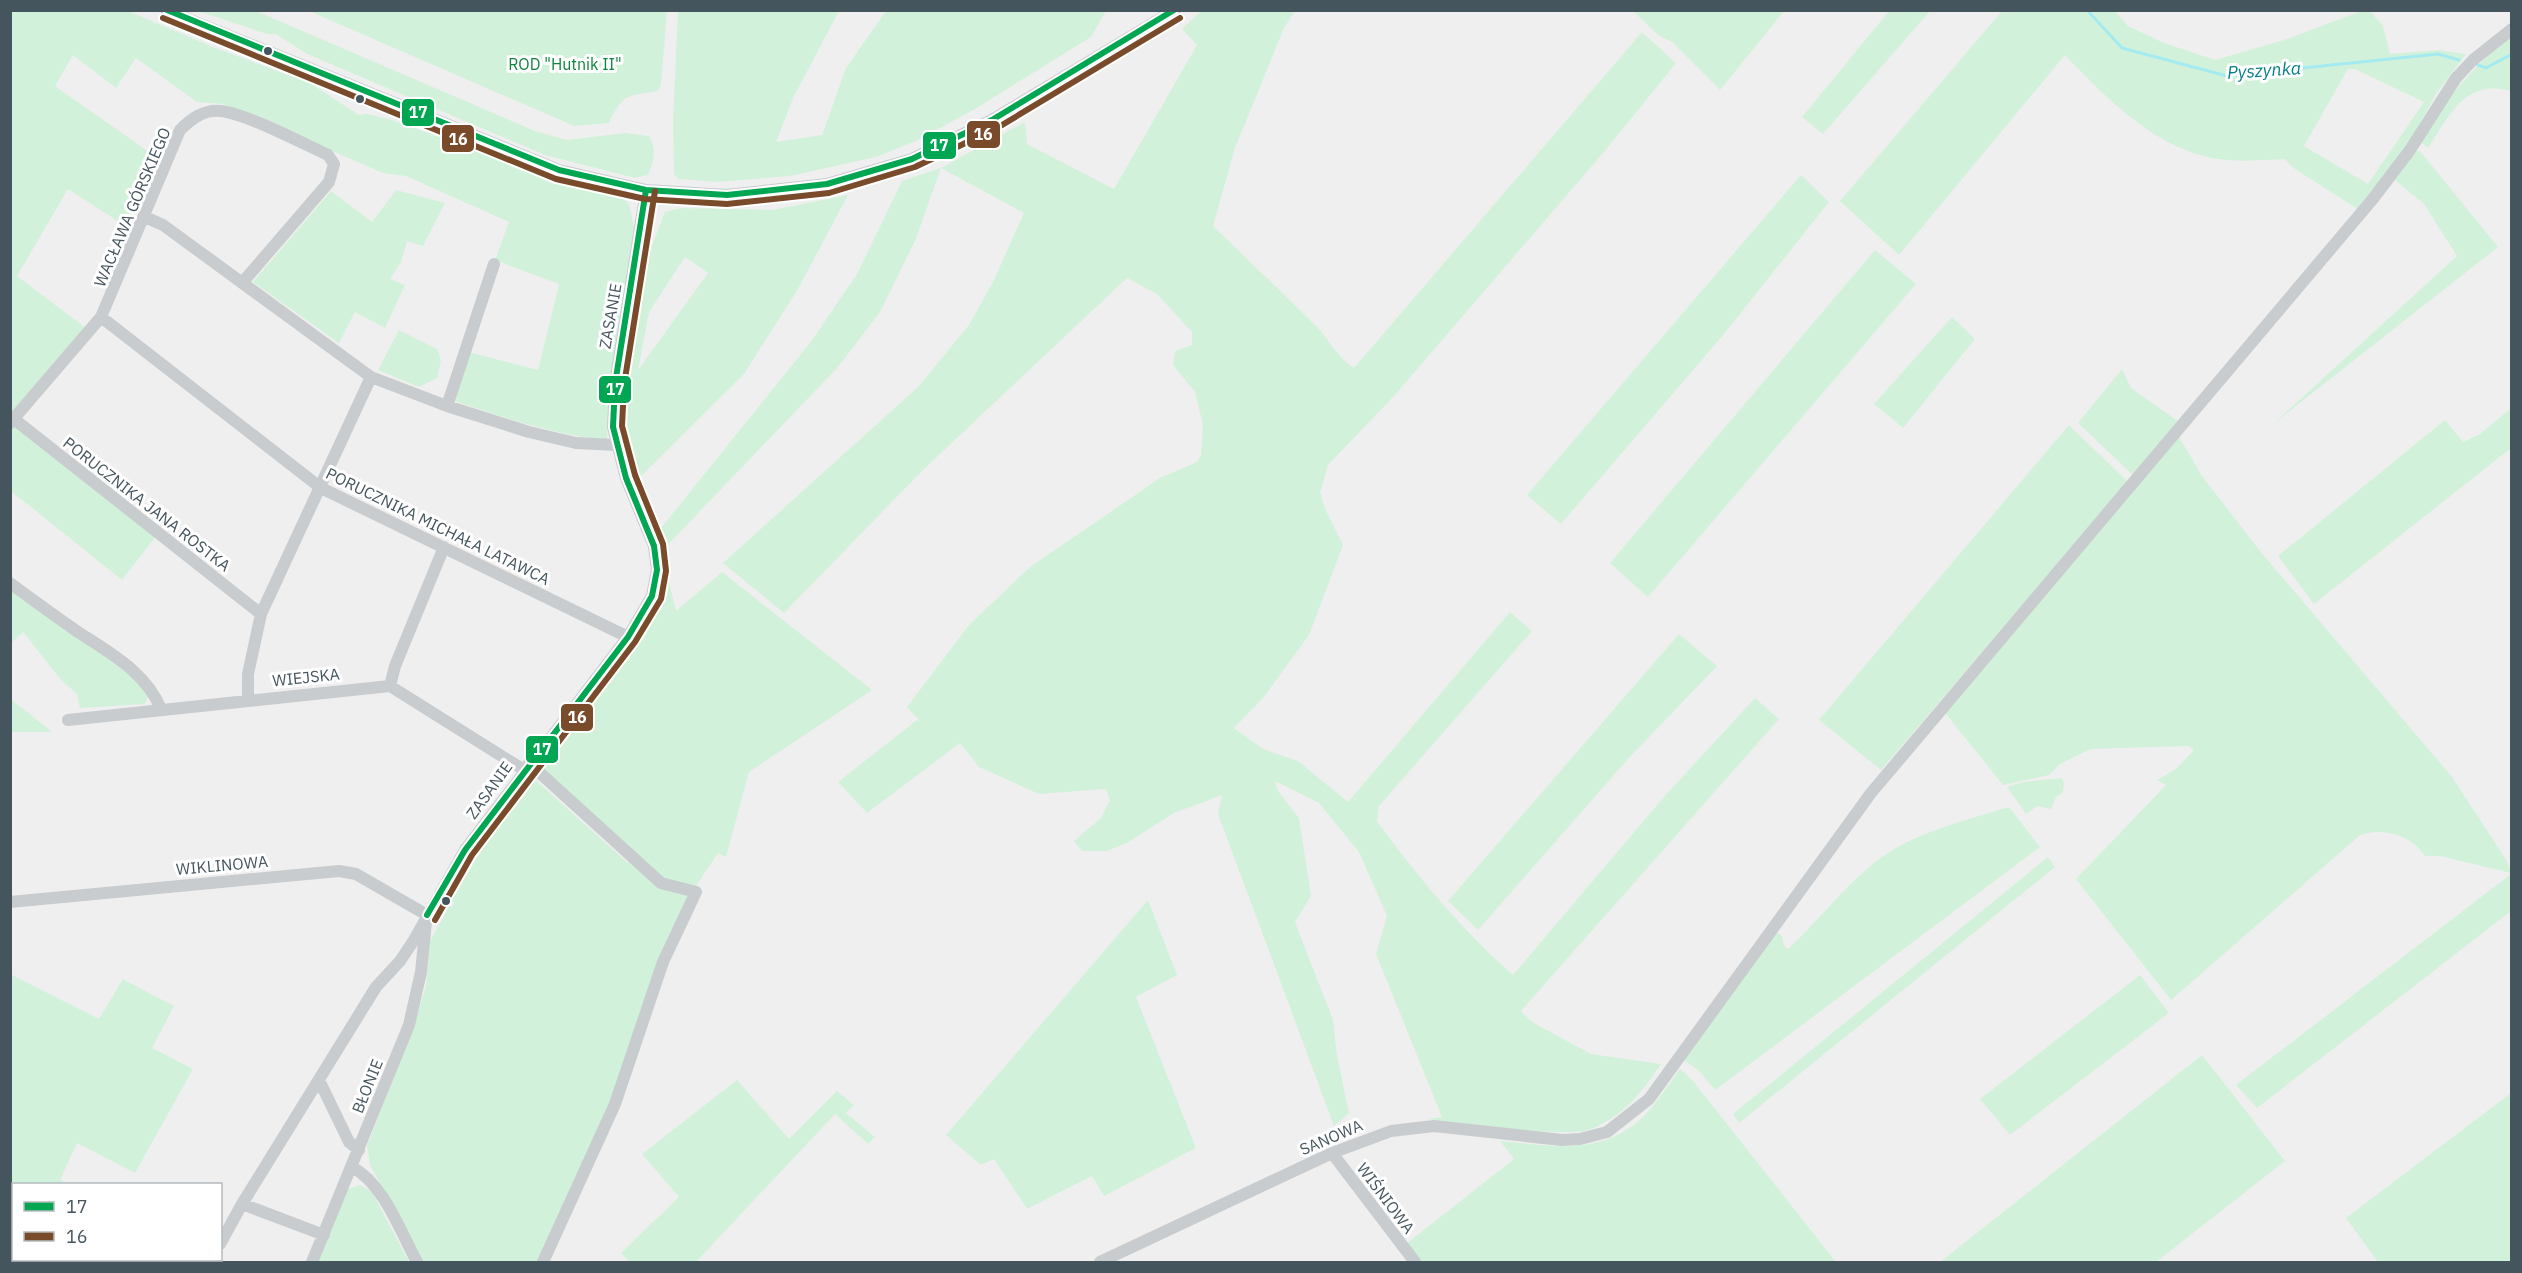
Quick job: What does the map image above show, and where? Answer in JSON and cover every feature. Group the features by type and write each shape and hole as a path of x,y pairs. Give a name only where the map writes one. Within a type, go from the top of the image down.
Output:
{"street":[{"path":"166,10 519,155 581,176 646,190 728,195 765,193 827,184 886,169 966,134 1175,10"},
{"name":"SANOWA","path":"1100,1263 1332,1153 1367,1139 1410,1128 1442,1127 1562,1140 1594,1136 1622,1123 1649,1099 1871,793 2372,200 2410,150 2456,78 2473,60 2511,29"},
{"name":"WACŁAWA GÓRSKIEGO","path":"12,421 102,317 180,130 203,113 220,111 242,117 328,155 334,164 329,182 242,283"},
{"name":"ZASANIE","path":"222,1240 376,987 400,961 414,940 426,915 465,850 526,766 628,638 652,596 656,558 616,445 613,427 615,384 646,190"},
{"path":"145,217 163,225 371,377 447,406 557,438 599,446 616,445"},
{"path":"447,406 494,264"},
{"name":"PORUCZNIKA MICHAŁA LATAWCA","path":"102,317 321,488 628,638"},
{"path":"248,700 248,674 261,614 371,377"},
{"name":"PORUCZNIKA JANA ROSTKA","path":"12,421 261,614"},
{"path":"444,548 395,666 390,686 526,766 661,883 696,892 663,962 615,1104 543,1263"},
{"path":"10,583 113,654 139,675 155,694 161,709"},
{"name":"WIEJSKA","path":"68,720 124,716 161,709 390,686"},
{"name":"WIKLINOWA","path":"10,902 339,871 356,874 426,915"},
{"name":"BŁONIE","path":"312,1263 412,1017 421,972 426,915"},
{"path":"319,1080 349,1142 358,1150"},
{"name":"WIŚNIOWA","path":"1332,1153 1415,1263"},
{"path":"352,1167 363,1173 374,1184 417,1263"},
{"path":"242,1204 324,1235"}],"green space":[{"path":"1202,10 1295,11 1284,28 1235,148 1213,226 1317,327 1354,368 1642,32 1676,63 1604,152 1394,396 1328,465 1320,493 1343,545 1309,635 1263,698 1234,728 1263,749 1298,761 1348,802 1510,612 1532,631 1379,806 1377,821 1441,902 1513,975 1663,798 1755,698 1779,719 1521,1011 1532,1022 1591,1054 1661,1064 1647,1084 1623,1110 1603,1124 1578,1132 1512,1129 1426,1119 1442,1117 1376,954 1387,916 1359,852 1319,803 1275,781 1278,791 1299,818 1311,896 1295,922 1333,1020 1337,1056 1349,1113 1334,1126 1218,814 1222,795 1174,813 1127,843 1107,851 1082,851 1074,841 1101,818 1110,800 1106,789 1039,794 979,767 960,743 867,813 838,782 917,720 920,721 907,707 969,625 1030,567 1160,478 1197,462 1201,455 1203,425 1195,392 1173,365 1175,351 1192,345 1192,332 1157,294 1127,278 922,471 784,613 723,563 918,387 969,325 993,282 1024,213 941,168 1025,122 1027,144 1114,189 1197,45 1182,29"},
{"path":"1890,10 1930,11 1823,134 1802,117"},
{"path":"11,11 128,11 213,47 310,83 359,115 367,114 392,120 564,182 621,196 629,204 635,232 609,391 607,440 549,430 455,401 468,352 538,370 559,284 495,260 509,222 406,176 383,173 223,104 197,102 136,58 116,88 73,55 55,86 156,157 130,229 68,189 17,276 87,329 11,418"},
{"path":"198,11 256,11 535,131 567,140 625,133 649,136 654,151 652,165 648,175 635,178 545,155 307,54 276,34 267,34"},
{"name":"ROD \"Hutnik II\"","path":"309,11 667,11 661,85 658,91 628,97 618,106 609,123 574,126"},
{"path":"678,11 839,11 794,96 776,142 822,135 846,68 886,11 1106,11 1091,37 975,109 916,141 876,157 790,176 719,182 678,179 674,174 673,122"},
{"path":"1633,11 1784,11 1720,90 1672,42 1658,35"},
{"path":"2002,11 2115,11 2128,26 2164,43 2215,60 2284,40 2362,11 2370,11 2383,26 2390,54 2438,50 2466,54 2436,94 2414,134 2359,210 2292,167 2285,159 2246,161 2216,159 2166,141 2112,102 2065,55 1899,255 1840,201","holes":["2348,69 2355,69 2424,102 2368,184 2304,146"]},
{"path":"2511,37 2511,91 2495,88 2470,95 2451,112 2428,148 2420,141 2450,98 2484,59"},
{"path":"2416,151 2420,151 2498,247 2273,424 2457,256 2424,204 2395,180"},
{"path":"941,168 915,241 880,312 838,367 661,552 657,533 810,343 857,274 902,181"},
{"path":"1801,175 1829,202 1724,334 1561,524 1527,495"},
{"path":"396,190 445,203 423,246 407,241 401,262 390,279 405,285 385,328 355,312 339,343 253,282 331,191 372,222"},
{"path":"848,195 798,289 744,374 634,483 627,464 619,427 620,399 645,264 665,212 681,208 772,210","holes":["685,257 708,273 638,370 649,312"]},
{"path":"1875,250 1916,284 1648,597 1610,563"},
{"path":"1952,317 1975,339 1903,428 1874,404"},
{"path":"399,330 437,349 441,360 437,378 419,387 378,370"},
{"path":"2122,369 2131,388 2179,422 2134,476 2078,423"},
{"path":"2511,408 2511,448 2314,604 2278,556 2445,420 2463,442 2480,434"},
{"path":"14,424 156,536 122,580 11,491 10,428"},
{"path":"2069,425 2128,482 1881,770 1819,720"},
{"path":"2179,437 2202,476 2260,551 2452,777 2507,861 2511,873 2440,856 2425,856 2412,843 2395,834 2367,833 2359,836 2171,1000 2076,879 2166,785 2157,780 2176,769 2194,750 2189,746 2091,749 2060,764 2049,775 2003,785 1945,713"},
{"path":"664,561 676,611 722,572 872,690 749,772 726,857 718,853 696,886 667,881 690,894 611,1105 539,1262 423,1262 370,1165 367,1146 416,1019 426,986 430,941 449,906 452,907 454,903 451,901 477,857 532,777 628,863 635,855 540,770 544,756 555,736 657,601 662,586"},
{"path":"10,587 124,666 149,694 145,704 80,708 77,694 61,680 23,632 11,643"},
{"path":"1679,634 1717,666 1628,759 1478,930 1448,901"},
{"path":"11,699 52,732 11,732"},
{"path":"2062,778 2063,792 2056,797 2051,809 2037,806 2026,814 2007,787 2023,782"},
{"path":"2009,807 2040,847 1715,1090 1699,1071 1684,1060 1775,932 1782,936 1784,946 1788,949 1850,884 1888,853 1938,829"},
{"path":"2048,857 2055,867 1739,1123 1733,1114"},
{"path":"2511,874 2511,911 2257,1108 2236,1085"},
{"path":"1148,900 1177,975 1136,997 1196,1148 1104,1196 1092,1176 1027,1209 994,1159 981,1165 946,1135"},
{"path":"10,974 99,1019 123,979 174,1006 152,1048 193,1069 135,1173 77,1143 60,1180 66,1183 12,1183 12,1261 46,1261 11,1262"},
{"path":"2140,975 2169,1013 2010,1135 1980,1099"},
{"path":"2202,1055 2285,1161 2156,1262 1940,1262"},
{"path":"1680,1069 1693,1081 1836,1262 1420,1262 1406,1244 1514,1159 1500,1141 1560,1146 1597,1143 1614,1137 1631,1127 1647,1113"},
{"path":"737,1080 789,1139 837,1091 854,1105 846,1113 875,1137 868,1144 835,1114 696,1262 630,1262 621,1253 679,1197 642,1154"},
{"path":"2511,1093 2511,1262 2378,1262 2346,1218"},
{"path":"360,1185 372,1192 409,1262 317,1262 348,1189"}],"waterway":[{"name":"Pyszynka","path":"2087,10 2122,48 2227,76 2438,54 2459,60"},
{"name":"Pyszynka","path":"2478,65 2486,68 2512,54"}],"transit line":[{"name":"17","path":"167,10 559,170 646,190 727,195 827,184 912,159 992,120 1174,10"},
{"name":"16","path":"163,18 556,179 645,199 727,204 829,193 915,167 997,128 1180,18"},
{"name":"17","path":"427,915 465,850 628,637 652,596 657,570 654,546 626,478 613,427 615,384 646,190"},
{"name":"16","path":"435,920 472,855 635,642 661,599 666,571 663,544 635,475 622,426 624,385 655,191"}]}
